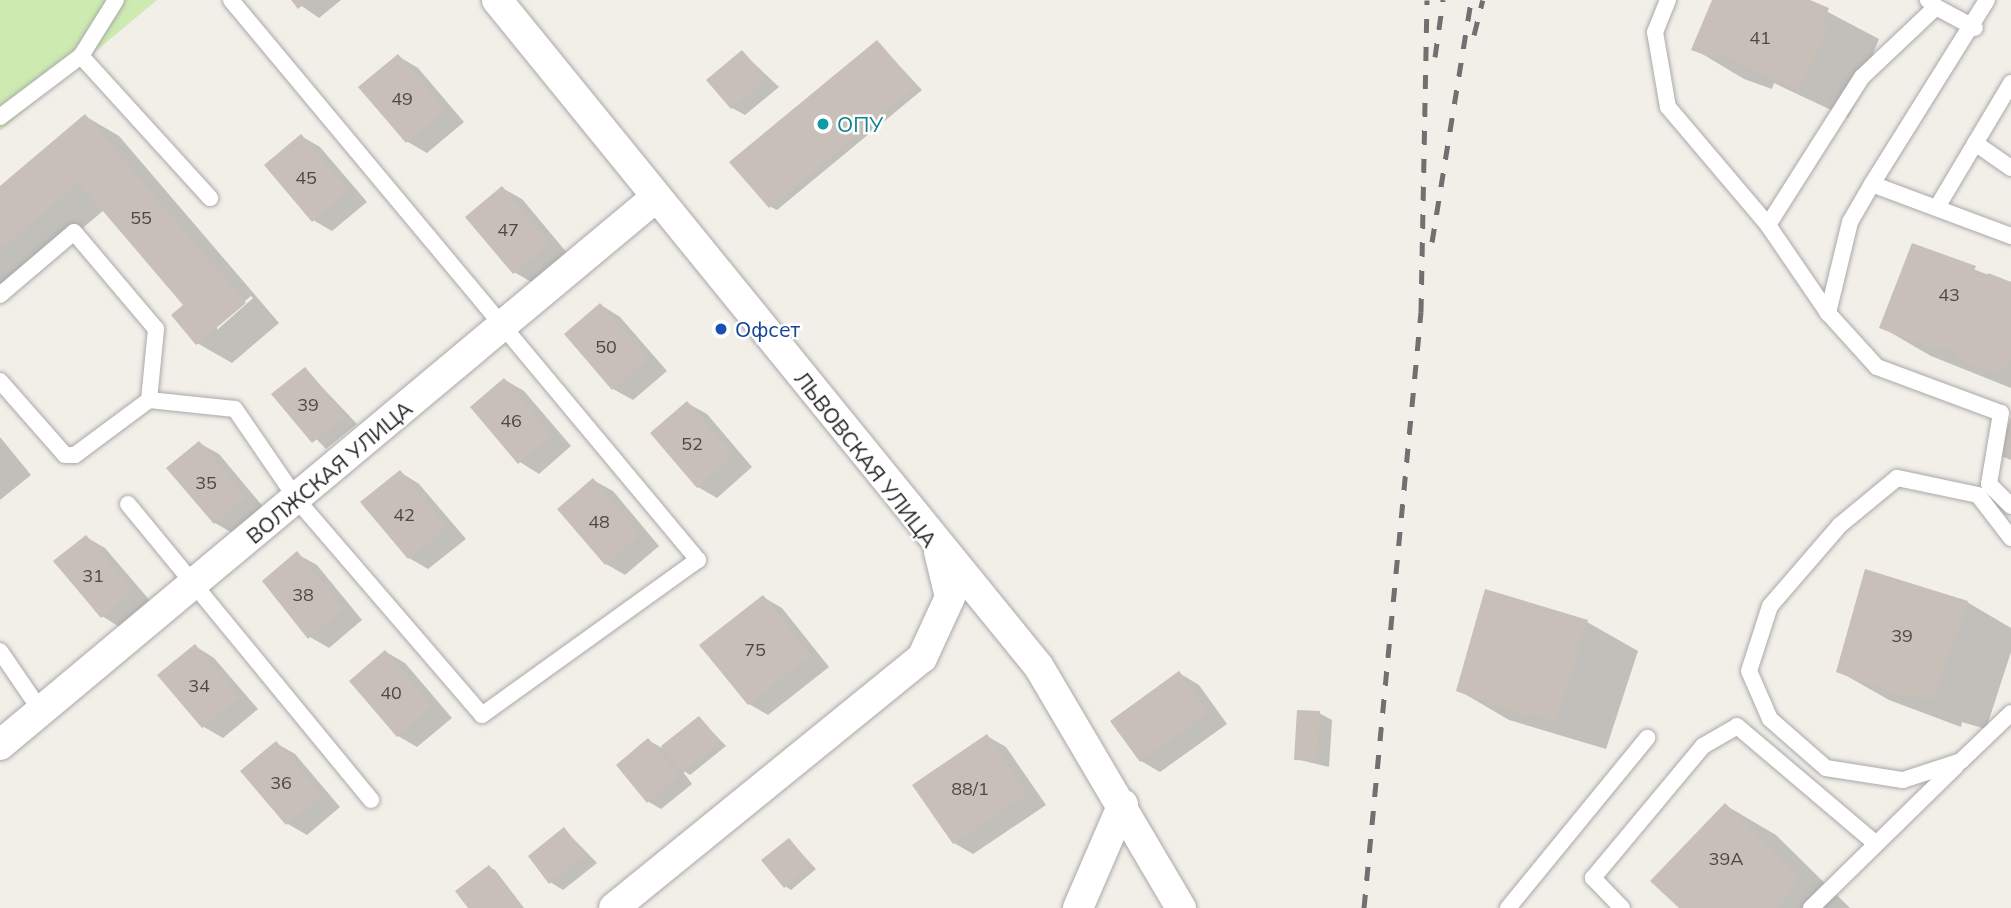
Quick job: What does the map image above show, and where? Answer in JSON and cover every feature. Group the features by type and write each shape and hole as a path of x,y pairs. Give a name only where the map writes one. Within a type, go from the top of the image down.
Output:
{"street":[{"name":"ЛЬВОВСКАЯ УЛИЦА","path":"496,0 937,544 950,597 922,658 614,908"},
{"name":"ВОЛЖСКАЯ УЛИЦА","path":"0,745 298,500 500,325 656,197"},
{"path":"937,544 1039,667 1123,804 1181,908"},
{"path":"1078,908 1123,804"}],"lane":[{"path":"0,117 81,56 116,0"},
{"path":"0,381 65,455 75,455 149,400 235,408 298,500 482,715 698,560 231,0"},
{"path":"1668,0 1655,32 1668,107 1769,225 1828,313 1877,367 2001,413 1989,484 2011,506"},
{"path":"1828,313 1850,222 1975,27 1987,0"},
{"path":"1769,225 1862,77 1932,3 1975,27"},
{"path":"81,56 210,198"},
{"path":"1938,204 2009,92"},
{"path":"1975,143 2011,168"},
{"path":"1872,184 1938,204 2011,236"},
{"path":"0,295 74,232 156,329 149,400"},
{"path":"1961,761 1903,780 1826,768 1770,719 1749,671 1770,606 1840,525 1897,478 1978,495 2011,538"},
{"path":"128,504 371,800"},
{"path":"0,651 41,711"},
{"path":"1811,908 2011,713"},
{"path":"1622,908 1593,878 1703,746 1737,726 1876,844"},
{"path":"1507,908 1647,738"}],"green space":[{"path":"0,0 157,0 0,131"}],"building":[{"path":"291,0 309,0 298,9"},
{"path":"1712,0 1810,0 1829,8 1823,24 1829,27 1797,91 1723,56 1721,61 1691,50"},
{"name":"ОПУ","path":"877,40 917,86 769,208 729,162"},
{"path":"742,50 767,79 731,109 706,80"},
{"path":"398,54 446,110 406,143 358,87"},
{"path":"85,114 246,303 196,345 171,315 183,305 79,183 0,250 0,186"},
{"path":"301,134 349,190 312,222 264,165"},
{"path":"502,186 550,243 513,274 465,217"},
{"path":"1912,243 1976,266 1973,273 1986,278 1988,273 2011,282 2011,360 1997,374 1955,358 1957,352 1947,348 1936,350 1879,328"},
{"path":"600,303 649,359 612,390 564,334"},
{"path":"305,367 346,416 312,443 271,394"},
{"path":"504,378 552,435 518,464 470,407"},
{"path":"687,401 734,455 697,488 650,433"},
{"path":"2011,417 2011,460 1996,454"},
{"path":"199,441 247,497 214,524 166,468"},
{"path":"400,470 447,527 408,559 360,502"},
{"path":"593,478 641,535 605,565 557,509"},
{"path":"86,535 134,591 101,618 53,561"},
{"path":"297,551 344,609 308,639 262,581"},
{"path":"1865,569 1968,601 1934,701 1911,694 1910,699 1836,672"},
{"path":"1485,589 1588,620 1555,721 1532,714 1530,719 1456,691"},
{"path":"763,595 811,655 748,705 699,645"},
{"path":"195,644 240,697 202,728 157,675"},
{"path":"385,650 433,706 397,737 349,681"},
{"path":"1179,671 1209,712 1140,762 1110,721"},
{"path":"1297,710 1320,711 1317,761 1294,760"},
{"path":"699,716 721,742 683,773 661,746"},
{"path":"987,734 1027,794 953,844 912,785"},
{"path":"648,738 680,776 647,803 616,765"},
{"path":"276,741 322,795 286,825 240,771"},
{"path":"1725,803 1800,878 1777,908 1679,908 1650,881"},
{"path":"564,827 585,855 549,884 528,856"},
{"path":"789,838 811,865 784,888 761,860"},
{"path":"489,865 523,908 468,908 455,891"}],"railway":[{"path":"1364,908 1421,312 1427,0"},
{"path":"1435,57 1443,0"},
{"path":"1432,242 1471,0"},
{"path":"1474,35 1483,0"}],"place":[{"name":"ОПУ","path":"823,124"},
{"name":"Офсет","path":"721,329"}]}
